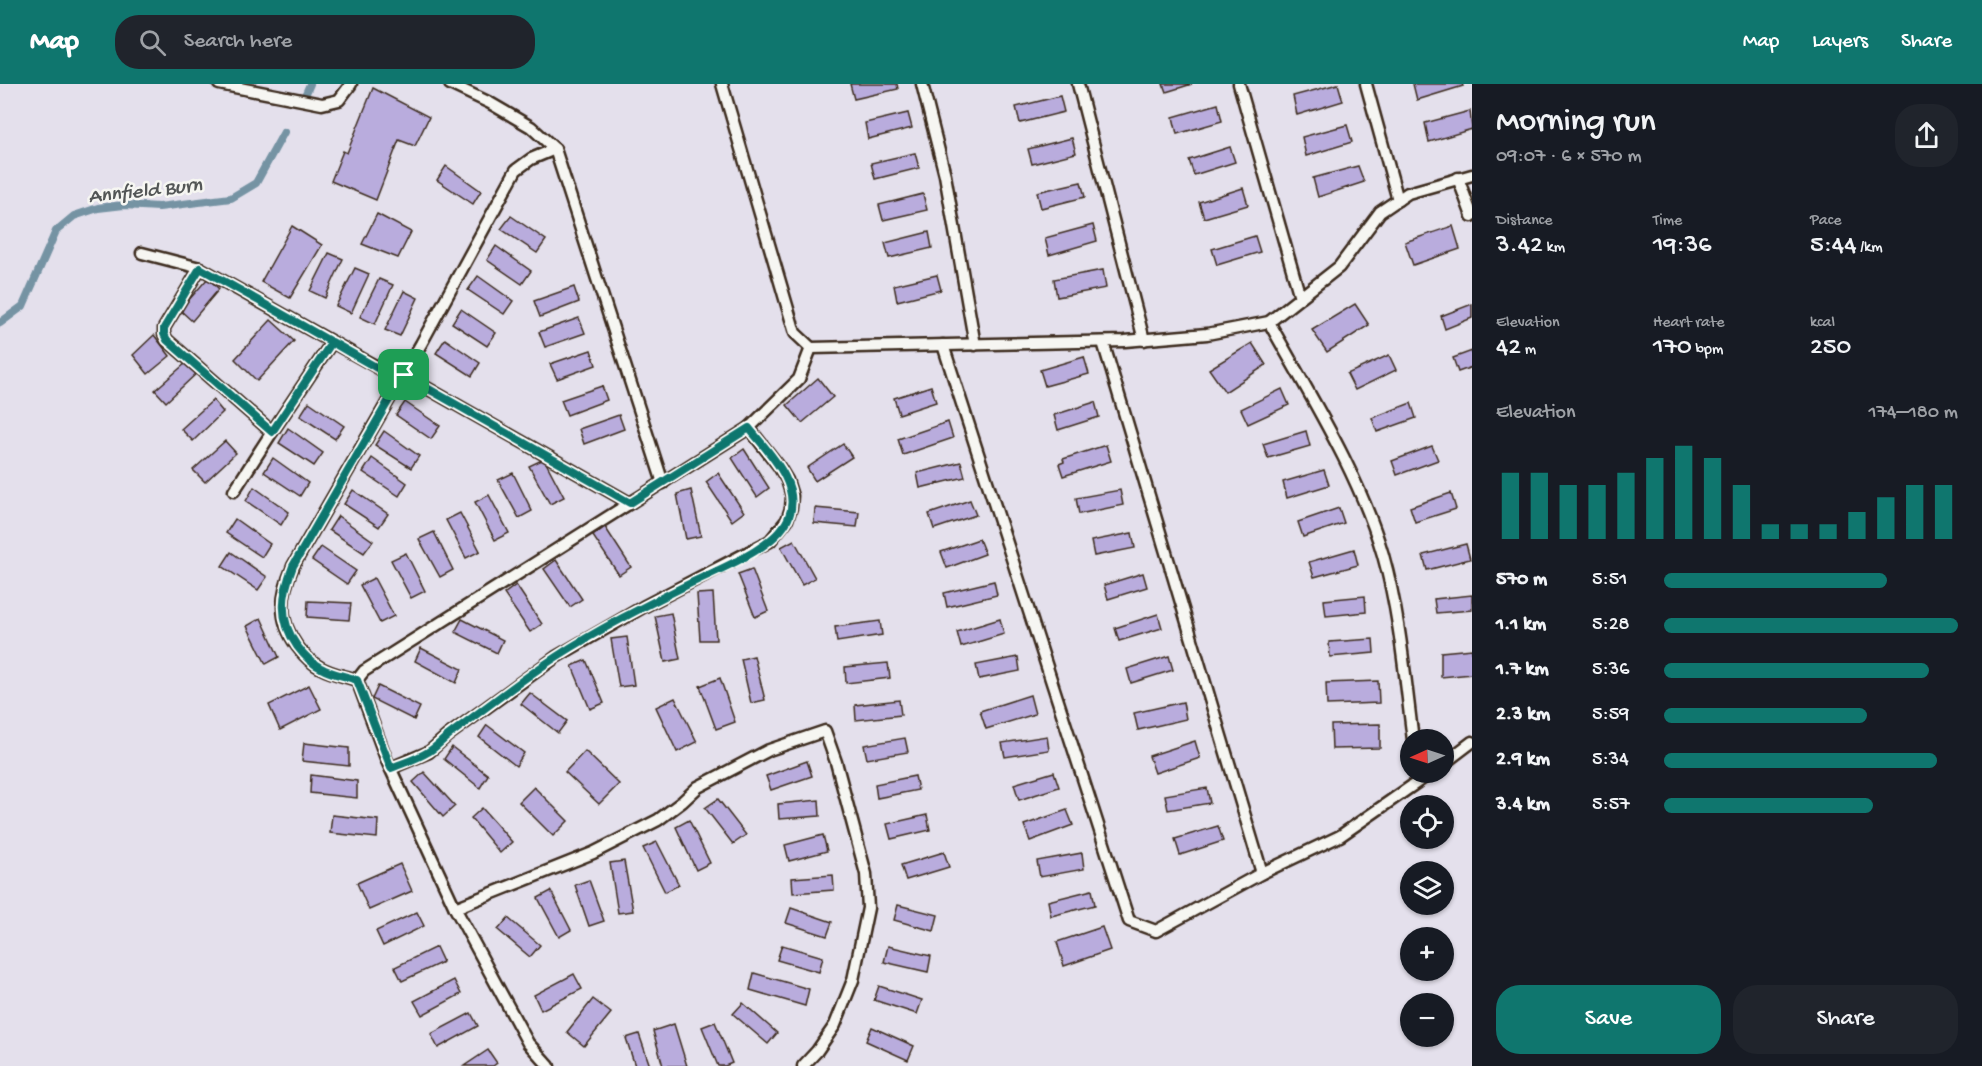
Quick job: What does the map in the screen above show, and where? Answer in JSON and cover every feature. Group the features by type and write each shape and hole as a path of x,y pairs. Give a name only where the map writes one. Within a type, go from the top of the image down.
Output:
{"lane":[{"path":"219,84 322,104 339,100 351,84"},
{"path":"450,84 490,103 531,127 555,149 663,483"},
{"path":"722,84 795,333 811,348 1144,340 1207,334 1269,322 1338,267 1380,212 1408,193 1472,175"},
{"path":"922,84 945,175 975,345"},
{"path":"1078,84 1144,340"},
{"path":"1239,84 1300,297"},
{"path":"1366,84 1398,200"},
{"path":"357,680 321,668 304,655 289,635 283,619 286,583 293,566 402,378 516,170 531,159 555,149"},
{"path":"1458,178 1472,216"},
{"path":"142,253 200,268 630,503"},
{"path":"200,268 164,328 164,334 167,340 272,432"},
{"path":"1269,322 1361,493 1383,556 1398,625 1412,729"},
{"path":"234,491 332,342"},
{"path":"1103,342 1262,873"},
{"path":"943,345 1130,921 1156,931 1262,873 1340,836 1410,783"},
{"path":"357,680 364,671 749,428 799,379 811,348"},
{"path":"391,768 429,752 447,736 556,657 643,607 770,541 788,520 792,496 787,480 778,465 749,428"},
{"path":"357,680 391,768 455,908 528,1043 549,1066"},
{"path":"455,908 593,853 658,820 698,787 769,750 825,731 836,762 866,874 867,908 853,980 835,1025 817,1051 803,1066"},
{"path":"1454,756 1472,742"}],"building":[{"path":"850,84 897,84 898,89 854,99"},
{"path":"1163,84 1192,84 1166,92"},
{"path":"1338,84 1343,101 1297,115 1293,96"},
{"path":"1413,84 1462,84 1463,86 1417,100"},
{"path":"373,88 429,117 415,146 399,140 376,200 331,181 343,151 347,153"},
{"path":"1060,96 1064,112 1020,123 1016,107"},
{"path":"1218,104 1222,121 1177,134 1173,117"},
{"path":"1470,111 1472,129 1429,142 1425,123"},
{"path":"908,113 912,128 868,139 865,123"},
{"path":"1347,125 1352,142 1306,156 1302,137"},
{"path":"1072,138 1076,153 1032,164 1028,149"},
{"path":"1230,147 1235,162 1194,175 1189,160"},
{"path":"915,153 919,168 875,179 871,163"},
{"path":"446,166 481,191 473,204 437,180"},
{"path":"1358,166 1364,182 1318,197 1313,178"},
{"path":"1081,182 1085,197 1041,208 1037,192"},
{"path":"1243,188 1248,205 1204,218 1199,202"},
{"path":"923,194 927,210 883,220 879,205"},
{"path":"377,214 411,232 398,258 362,244"},
{"path":"511,216 546,240 537,253 501,229"},
{"path":"1093,225 1097,241 1049,255 1045,238"},
{"path":"292,226 322,245 290,298 261,282"},
{"path":"1453,226 1460,249 1413,265 1405,242"},
{"path":"929,232 932,248 889,258 885,243"},
{"path":"1255,236 1260,252 1217,265 1212,249"},
{"path":"496,246 531,271 522,284 487,260"},
{"path":"329,253 343,259 325,298 310,291"},
{"path":"355,268 369,274 351,313 336,306"},
{"path":"1103,270 1106,288 1057,297 1054,279"},
{"path":"937,275 941,290 897,301 894,285"},
{"path":"478,276 513,301 504,314 468,290"},
{"path":"208,278 219,289 192,321 180,310"},
{"path":"379,279 393,285 375,324 360,317"},
{"path":"574,287 579,302 540,317 534,301"},
{"path":"404,291 418,298 400,336 385,330"},
{"path":"1355,304 1369,325 1327,352 1312,330"},
{"path":"1472,304 1472,318 1445,329 1441,316"},
{"path":"461,309 496,333 487,346 452,323"},
{"path":"579,318 585,333 545,347 539,332"},
{"path":"271,320 294,341 257,381 235,359"},
{"path":"154,335 170,356 148,374 133,355"},
{"path":"445,339 480,363 472,376 436,353"},
{"path":"1252,343 1266,365 1225,392 1209,369"},
{"path":"591,350 596,365 557,379 550,364"},
{"path":"1472,351 1472,367 1458,372 1453,358"},
{"path":"1389,355 1396,370 1355,390 1347,374"},
{"path":"1084,357 1089,374 1045,386 1040,370"},
{"path":"187,362 197,373 166,402 155,390"},
{"path":"818,378 833,397 802,423 787,405"},
{"path":"602,386 607,400 567,415 561,400"},
{"path":"931,386 936,402 899,414 894,398"},
{"path":"1282,389 1289,405 1248,424 1241,409"},
{"path":"213,400 223,412 193,441 181,429"},
{"path":"309,402 344,426 335,439 300,416"},
{"path":"405,402 440,426 431,439 396,415"},
{"path":"1095,402 1099,417 1058,430 1054,415"},
{"path":"1411,403 1416,418 1377,432 1372,418"},
{"path":"619,415 624,429 584,444 579,429"},
{"path":"948,422 953,438 903,455 898,439"},
{"path":"288,428 323,453 314,466 279,443"},
{"path":"384,431 419,456 411,468 375,445"},
{"path":"1306,431 1310,446 1268,458 1263,444"},
{"path":"225,441 236,453 205,482 193,470"},
{"path":"843,444 852,457 815,481 807,468"},
{"path":"1106,445 1111,461 1063,476 1059,464 1064,462 1063,459"},
{"path":"1432,446 1438,460 1397,475 1392,461"},
{"path":"744,449 769,488 757,497 732,458"},
{"path":"273,458 308,483 300,496 264,472"},
{"path":"372,458 407,483 399,496 363,472"},
{"path":"544,459 564,497 550,504 529,466"},
{"path":"961,462 965,477 920,488 917,473"},
{"path":"1324,470 1329,485 1287,498 1283,482"},
{"path":"513,473 532,511 519,518 498,480"},
{"path":"718,473 744,512 732,521 706,482"},
{"path":"254,487 289,512 281,525 246,501"},
{"path":"353,490 388,514 379,527 344,504"},
{"path":"691,490 701,536 686,539 677,494"},
{"path":"1120,490 1123,505 1079,514 1076,498"},
{"path":"1451,493 1456,509 1415,522 1410,507"},
{"path":"489,495 509,533 495,540 475,502"},
{"path":"970,500 976,515 934,529 929,514"},
{"path":"815,508 859,512 857,527 814,523"},
{"path":"1339,508 1344,523 1303,537 1298,522"},
{"path":"460,513 480,551 466,558 446,520"},
{"path":"338,516 373,541 364,553 329,530"},
{"path":"235,519 270,544 262,557 226,533"},
{"path":"605,527 631,567 619,575 593,536"},
{"path":"434,532 453,570 440,577 419,539"},
{"path":"1132,533 1135,548 1094,556 1091,541"},
{"path":"979,539 985,554 947,568 941,552"},
{"path":"794,540 815,578 802,585 781,547"},
{"path":"1466,544 1470,559 1427,570 1423,555"},
{"path":"321,547 356,571 347,584 312,560"},
{"path":"1354,549 1358,565 1314,577 1309,562"},
{"path":"231,552 267,577 258,590 222,566"},
{"path":"406,553 425,591 411,598 391,560"},
{"path":"556,560 582,599 570,607 544,569"},
{"path":"752,569 768,611 755,617 738,574"},
{"path":"1143,573 1147,587 1108,599 1104,585"},
{"path":"374,578 394,616 380,623 360,585"},
{"path":"994,581 997,595 947,607 944,593"},
{"path":"516,585 542,624 530,632 504,594"},
{"path":"713,593 716,640 700,640 697,594"},
{"path":"1472,595 1472,610 1436,613 1434,599"},
{"path":"1365,596 1366,612 1326,616 1324,600"},
{"path":"308,601 351,603 349,620 307,617"},
{"path":"671,613 680,659 665,662 655,616"},
{"path":"1158,614 1162,628 1119,641 1115,628"},
{"path":"261,618 279,657 266,664 247,626"},
{"path":"462,619 503,640 497,653 455,632"},
{"path":"1000,619 1004,634 961,647 957,632"},
{"path":"880,621 882,635 837,642 835,627"},
{"path":"627,637 634,685 619,687 611,639"},
{"path":"1373,639 1374,653 1330,657 1329,642"},
{"path":"421,648 462,669 456,683 415,661"},
{"path":"1472,649 1472,674 1441,677 1441,652"},
{"path":"754,656 765,700 751,703 741,659"},
{"path":"1169,656 1173,670 1131,683 1127,669"},
{"path":"1018,657 1020,671 979,679 976,665"},
{"path":"586,660 604,703 590,709 572,666"},
{"path":"888,663 890,678 846,683 845,667"},
{"path":"720,678 735,722 716,729 700,686"},
{"path":"1378,681 1379,703 1327,705 1326,683"},
{"path":"309,685 321,709 280,730 269,705"},
{"path":"378,686 420,707 414,720 372,699"},
{"path":"530,693 567,721 558,733 521,704"},
{"path":"1030,695 1035,714 986,729 980,711"},
{"path":"675,698 697,742 677,752 656,707"},
{"path":"899,700 901,715 856,720 855,705"},
{"path":"1183,702 1186,719 1138,730 1134,713"},
{"path":"1380,724 1380,748 1332,749 1331,725"},
{"path":"487,725 524,753 516,766 479,737"},
{"path":"1047,736 1049,750 1005,757 1002,743"},
{"path":"905,738 908,752 867,759 864,745"},
{"path":"1195,741 1200,758 1155,773 1149,756"},
{"path":"304,743 349,748 349,766 302,761"},
{"path":"452,747 488,775 480,788 444,759"},
{"path":"585,751 619,784 599,804 565,772"},
{"path":"807,761 812,776 771,790 766,776"},
{"path":"424,772 455,806 443,817 413,782"},
{"path":"1054,772 1059,787 1019,800 1014,784"},
{"path":"311,775 357,781 357,798 310,793"},
{"path":"915,776 918,790 877,798 875,784"},
{"path":"534,787 568,821 553,836 519,802"},
{"path":"1207,788 1210,803 1168,810 1165,795"},
{"path":"718,799 746,835 733,844 705,808"},
{"path":"819,800 820,816 779,819 778,804"},
{"path":"482,808 512,842 500,853 471,818"},
{"path":"1067,810 1073,825 1030,841 1024,825"},
{"path":"332,815 378,820 377,838 330,833"},
{"path":"927,815 930,830 891,839 887,824"},
{"path":"689,820 710,863 696,870 676,827"},
{"path":"1218,826 1223,841 1180,855 1175,839"},
{"path":"823,835 827,851 789,861 785,845"},
{"path":"657,842 679,885 665,892 643,848"},
{"path":"944,852 949,867 906,880 901,865"},
{"path":"1082,853 1084,869 1040,877 1037,861"},
{"path":"624,861 633,911 618,913 610,863"},
{"path":"400,864 412,891 369,910 357,883"},
{"path":"833,875 834,890 793,893 792,878"},
{"path":"589,880 604,921 589,926 575,885"},
{"path":"1092,890 1095,905 1051,916 1048,901"},
{"path":"551,891 571,930 559,937 538,898"},
{"path":"898,905 938,915 934,931 894,920"},
{"path":"791,908 832,922 827,936 786,923"},
{"path":"417,912 424,926 383,946 376,931"},
{"path":"508,918 540,945 530,957 498,930"},
{"path":"1102,927 1110,950 1064,966 1057,942"},
{"path":"782,945 823,957 819,972 777,960"},
{"path":"888,946 931,956 928,972 884,962"},
{"path":"436,947 443,962 402,981 395,967"},
{"path":"754,973 809,989 805,1006 750,990"},
{"path":"574,974 582,989 541,1010 534,995"},
{"path":"454,980 461,994 422,1015 414,1001"},
{"path":"879,986 922,1000 917,1014 874,1000"},
{"path":"593,999 611,1013 584,1046 567,1032"},
{"path":"743,1003 777,1033 768,1044 733,1014"},
{"path":"471,1013 478,1026 438,1048 431,1034"},
{"path":"715,1022 732,1063 725,1066 718,1066 702,1027"},
{"path":"674,1024 687,1066 663,1066 653,1031"},
{"path":"872,1027 914,1046 908,1060 866,1041"},
{"path":"639,1034 650,1066 635,1066 626,1038"},
{"path":"488,1050 497,1063 493,1066 464,1066"}],"waterway":[{"path":"303,100 310,84"},
{"name":"Annfield Burn","path":"0,323 23,306 56,231 74,216 98,208 124,205 159,207 231,198 256,183 284,132"}],"route":[{"path":"404,375 400,381 332,342 272,432 167,340 164,328 200,268 332,342 400,381 293,566 286,583 283,602 283,619 289,635 304,655 321,668 357,680 391,768 429,752 447,736 556,657 643,607 770,541 788,520 792,496 787,480 749,428 630,503 404,375"}]}
